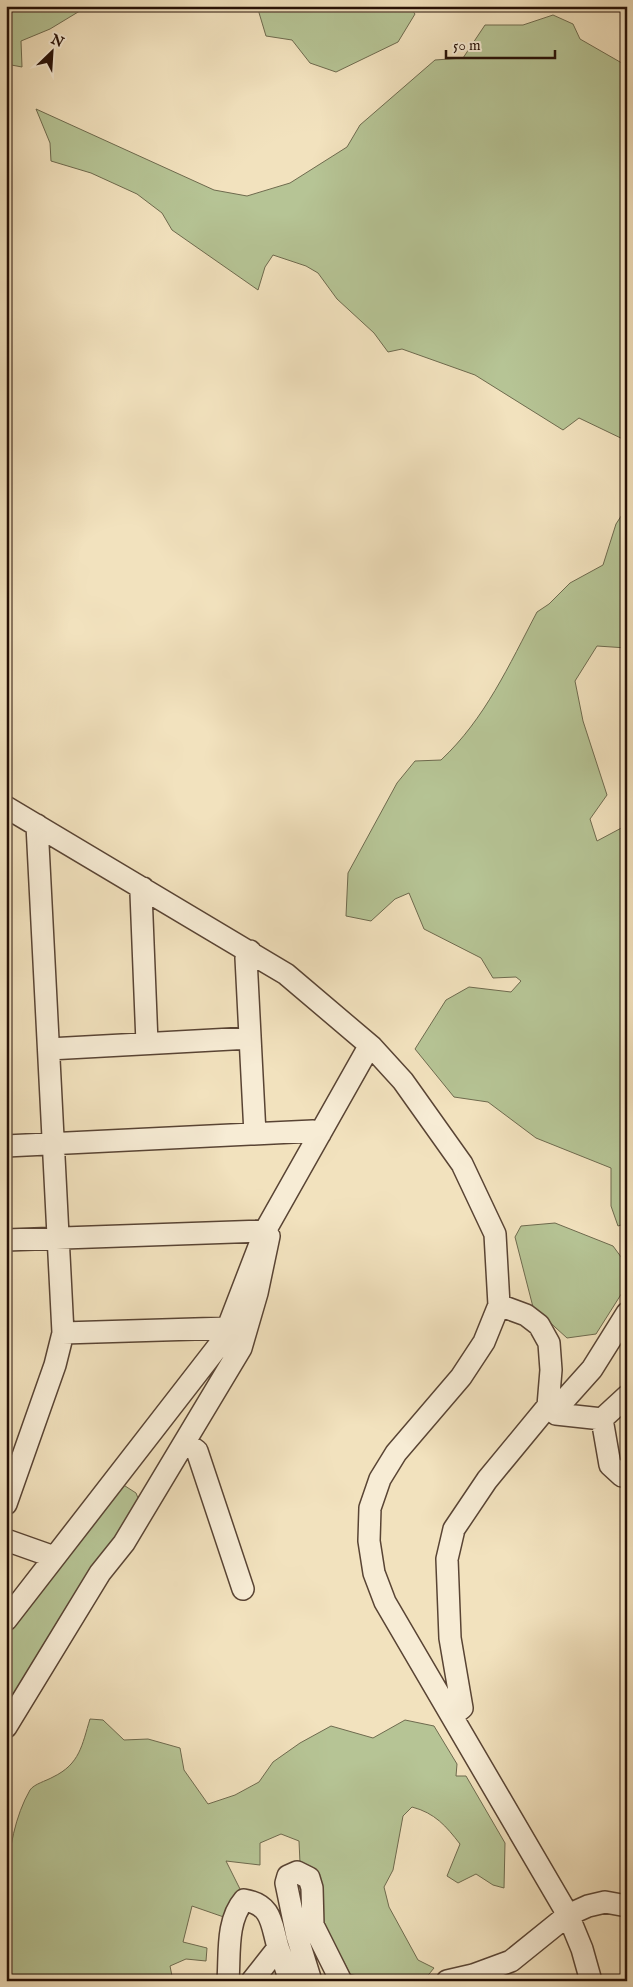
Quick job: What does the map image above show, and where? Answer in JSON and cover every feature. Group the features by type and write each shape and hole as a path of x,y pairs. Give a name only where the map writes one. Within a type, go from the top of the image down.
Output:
{"street":[{"path":"6,807 286,974 372,1047 403,1081 462,1164 495,1234 500,1305 484,1342 461,1377 396,1453 380,1479 370,1508 369,1541 374,1573 385,1602 568,1916 582,1949 591,1981"},
{"path":"6,1504 55,1366 63,1333 36,824"},
{"path":"143,888 141,893 147,1043"},
{"path":"250,951 246,958 255,1134"},
{"path":"49,1049 250,1038"},
{"path":"6,1620 223,1340 265,1231 366,1052 372,1047"},
{"path":"6,1146 313,1131 320,1134"},
{"path":"6,1240 265,1231 270,1236 257,1293 241,1348 124,1543 100,1573 6,1727"},
{"path":"452,1716 462,1708 450,1638 447,1559 454,1529 487,1480 548,1406 551,1370 550,1343 539,1326 526,1315 500,1305"},
{"path":"548,1406 558,1406 592,1369 627,1313"},
{"path":"63,1333 228,1328"},
{"path":"548,1406 556,1414 602,1419 627,1396"},
{"path":"602,1419 610,1465 622,1476 627,1475"},
{"path":"185,1442 196,1451 242,1588"},
{"path":"6,1540 54,1557"},
{"path":"312,1981 297,1936 286,1883 288,1876 297,1872 309,1878 312,1888 313,1925 341,1981"},
{"path":"228,1981 232,1924 235,1911 244,1900 255,1902 265,1909 271,1919 278,1948 288,1971 289,1981"},
{"path":"447,1981 473,1975 511,1961 568,1916 588,1906 605,1902 627,1906"},
{"path":"252,1981 278,1948"}],"green space":[{"path":"6,6 88,6 50,29 21,41 22,67 6,64"},
{"path":"257,6 409,6 415,14 398,42 336,72 310,63 292,40 266,36"},
{"path":"553,15 573,24 580,39 627,66 627,441 579,418 563,430 475,375 402,349 388,352 374,333 337,299 318,273 306,266 273,255 265,267 258,290 172,230 162,213 137,194 91,173 51,161 50,143 36,109 214,190 247,196 290,183 347,147 360,125 435,60 463,58 485,25 523,25"},
{"path":"627,507 627,648 597,646 575,681 583,721 607,795 590,819 597,841 627,825 627,1223 618,1226 611,1206 611,1168 536,1138 488,1102 454,1097 415,1049 446,1000 469,987 511,992 521,981 516,977 493,978 481,958 424,929 409,893 395,899 371,921 346,916 348,873 397,783 415,761 441,760 457,744 495,691 537,612 549,604 570,583 603,565 616,524"},
{"path":"555,1223 613,1246 627,1265 627,1285 596,1334 567,1338 533,1307 515,1237 521,1226"},
{"path":"122,1484 136,1493 140,1503 6,1715 6,1628"},
{"path":"90,1719 103,1720 124,1740 148,1739 180,1748 184,1770 208,1804 235,1795 259,1782 273,1762 300,1743 331,1726 373,1738 405,1720 434,1726 457,1764 456,1776 466,1776 505,1843 504,1888 493,1885 476,1874 458,1883 447,1876 460,1844 450,1831 434,1817 412,1807 403,1816 393,1870 384,1887 389,1907 418,1960 434,1968 427,1976 399,1982 350,1974 343,1960 327,1943 300,1863 299,1841 281,1834 260,1843 260,1865 226,1861 251,1911 241,1923 192,1906 183,1942 207,1948 206,1961 186,1959 170,1966 173,1981 6,1981 6,1908 9,1857 20,1811 32,1788 62,1772 74,1760 79,1753"}]}
